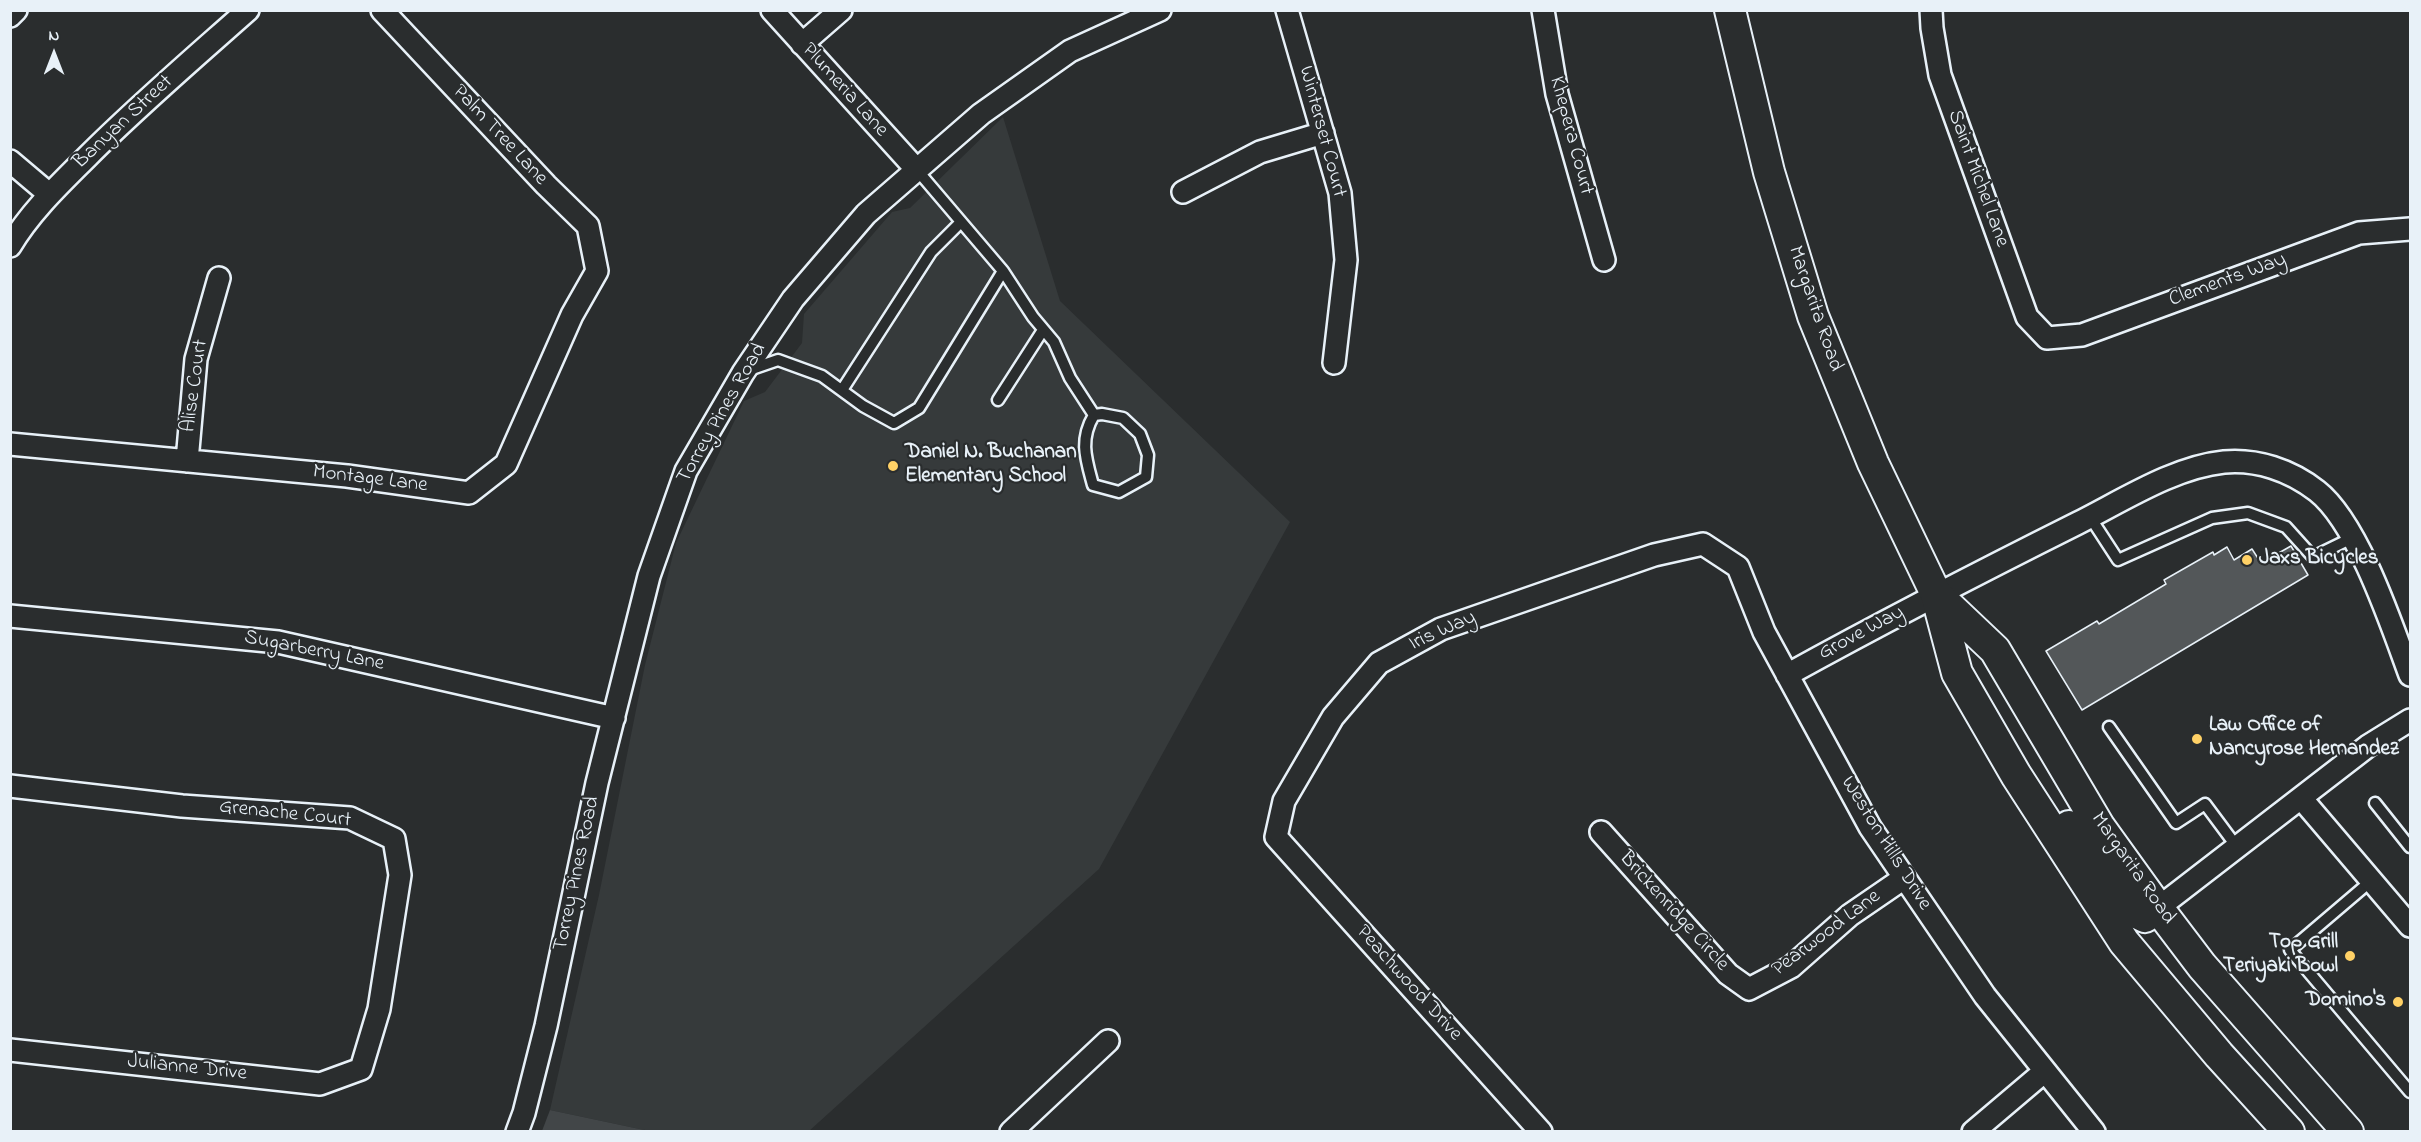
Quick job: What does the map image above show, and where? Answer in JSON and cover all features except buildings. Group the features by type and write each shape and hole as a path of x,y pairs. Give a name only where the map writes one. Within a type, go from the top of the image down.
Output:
{"main road":[{"name":"Margarita Road","path":"1730,10 1769,172 1813,316 1874,463 1936,594 1957,673 2038,810 2124,942 2219,1055 2289,1131"},
{"name":"Margarita Road","path":"1936,594 1995,650 2099,826 2202,966 2348,1131"},
{"path":"2038,810 2047,807 2059,813 2132,910 2145,917 2158,908"}],"street":[{"path":"10,16 16,10"},
{"name":"Banyan Street","path":"10,246 20,229 49,194 136,108 248,10"},
{"name":"Palm Tree Lane","path":"382,10 546,186 588,226 597,270"},
{"name":"Plumeria Lane","path":"772,10 917,170"},
{"path":"802,44 841,10"},
{"name":"Torrey Pines Road","path":"517,1131 524,1113 546,1026 597,783 649,576 686,471 743,373 793,299 866,214 981,114 1070,51 1160,10"},
{"name":"Winterset Court","path":"1287,10 1340,193 1346,260 1334,363"},
{"name":"Khepera Court","path":"1543,10 1557,94 1604,260"},
{"name":"Saint Michel Lane","path":"1931,10 1932,28 1944,86 2027,317 2048,338"},
{"path":"1183,192 1260,152 1323,134"},
{"path":"10,161 49,194"},
{"name":"Clements Way","path":"2048,338 2082,335 2359,233 2410,229"},
{"name":"Montage Lane","path":"10,444 347,476 469,493 506,464 572,315 597,270"},
{"name":"Alise Court","path":"188,461 196,359 219,278"},
{"name":"Grove Way","path":"1787,675 1936,594 2090,517 2193,468 2224,462 2257,463 2287,472 2318,491 2338,513 2367,566 2410,675"},
{"name":"Weston Hills Drive","path":"1703,544 1738,567 1764,632 1870,827 1984,996 2094,1131"},
{"name":"Iris Way","path":"1276,837 1284,801 1328,726 1379,663 1441,629 1654,555 1703,544"},
{"name":"Sugarberry Lane","path":"10,616 278,642 614,718"},
{"path":"2158,908 2368,746 2410,720"},
{"name":"Grenache Court","path":"10,786 182,806 350,818 394,839 400,876 379,1010 361,1069"},
{"path":"2301,798 2410,927"},
{"name":"Brickenridge Circle","path":"1601,832 1728,974 1749,989"},
{"name":"Peachwood Drive","path":"1276,837 1541,1131"},
{"name":"Pearwood Lane","path":"1749,989 1791,967 1850,915 1904,878"},
{"path":"1011,1131 1108,1041"},
{"name":"Julianne Drive","path":"10,1050 320,1084 361,1069"},
{"path":"1973,1131 2045,1071"}],"lane":[{"path":"917,170 1003,270 1033,317 1054,342 1070,378 1094,415"},
{"path":"842,390 931,252 961,222"},
{"path":"743,373 778,360 822,376 863,406 894,423 919,408 1003,270"},
{"path":"998,400 1043,330"},
{"path":"1094,415 1123,418 1140,434 1148,455 1146,477 1119,492 1093,485 1084,452 1086,427 1094,415"},
{"path":"2090,517 2118,560 2212,518 2248,513 2286,527 2313,556 2352,538"},
{"path":"2109,727 2176,824 2205,804 2237,847"},
{"path":"2375,803 2410,847"},
{"path":"2371,881 2290,950 2410,1092"}],"shaded area":[{"path":"1003,117 1060,301 1290,522 1099,869 809,1131 649,1131 550,1110 599,895 645,665 676,543 744,401 765,392 802,343 804,314 892,212 910,208"},
{"path":"550,1110 649,1131 542,1131"}],"place":[{"name":"Daniel N. Buchanan Elementary School","path":"893,466"},
{"name":"Jaxs Bicycles","path":"2247,560"},
{"name":"Law Office of Nancyrose Hernandez","path":"2197,739"},
{"name":"Top Grill Teriyaki Bowl","path":"2350,956"},
{"name":"Domino's","path":"2398,1002"}]}
